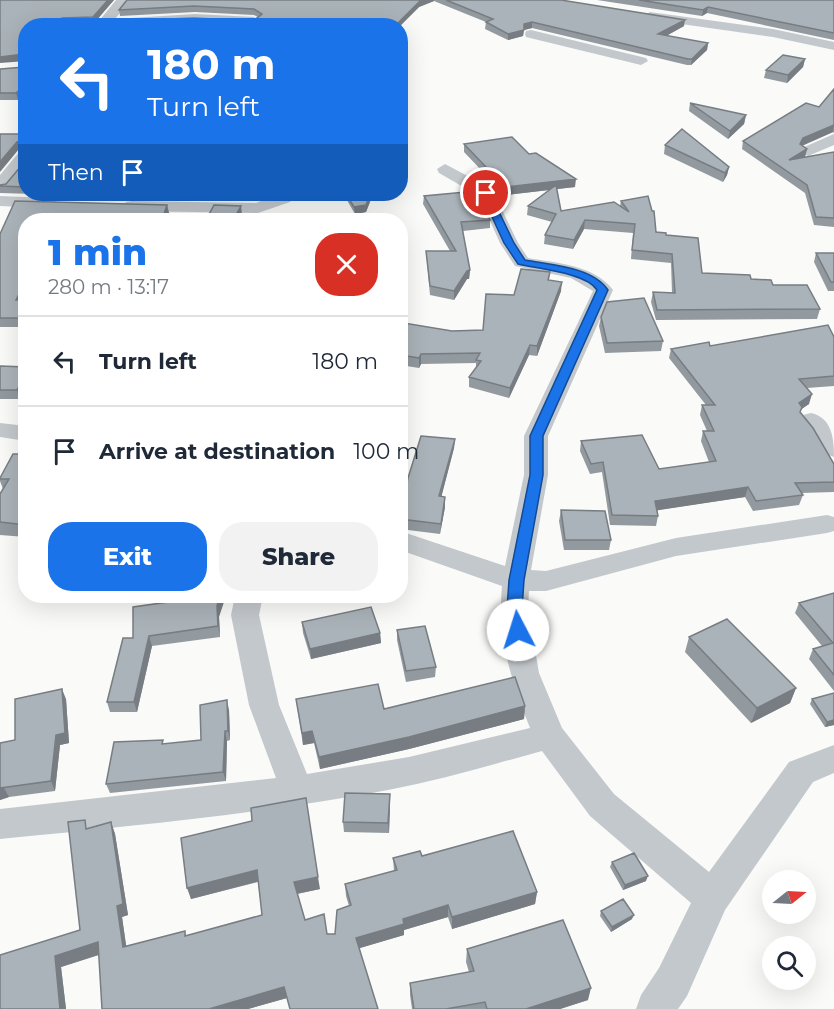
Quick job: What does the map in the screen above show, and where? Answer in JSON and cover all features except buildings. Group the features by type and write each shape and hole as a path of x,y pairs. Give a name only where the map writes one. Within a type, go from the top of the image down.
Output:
{"street":[{"path":"108,18 122,3 122,0"},
{"path":"641,14 773,33 834,46"},
{"path":"552,25 526,36 641,61"},
{"path":"808,151 834,139"},
{"path":"0,186 18,164"},
{"path":"445,169 486,193 509,243 522,262 572,272 598,283 603,290 537,436 536,475 516,580 514,609 524,673 549,736 602,805 712,898"},
{"path":"0,201 70,203"},
{"path":"117,205 166,201"},
{"path":"188,201 258,208 276,201"},
{"path":"811,420 834,449"},
{"path":"0,430 18,433"},
{"path":"408,543 516,580 546,582 676,547 832,526"},
{"path":"248,603 245,615 264,705 297,790"},
{"path":"0,824 297,790 400,772 549,736"},
{"path":"654,1009 673,982 712,898 801,772 834,759"}],"route":[{"path":"486,193 509,243 522,262 572,272 598,283 603,290 563,374 537,436 536,475 516,580 514,609 518,630"}]}
